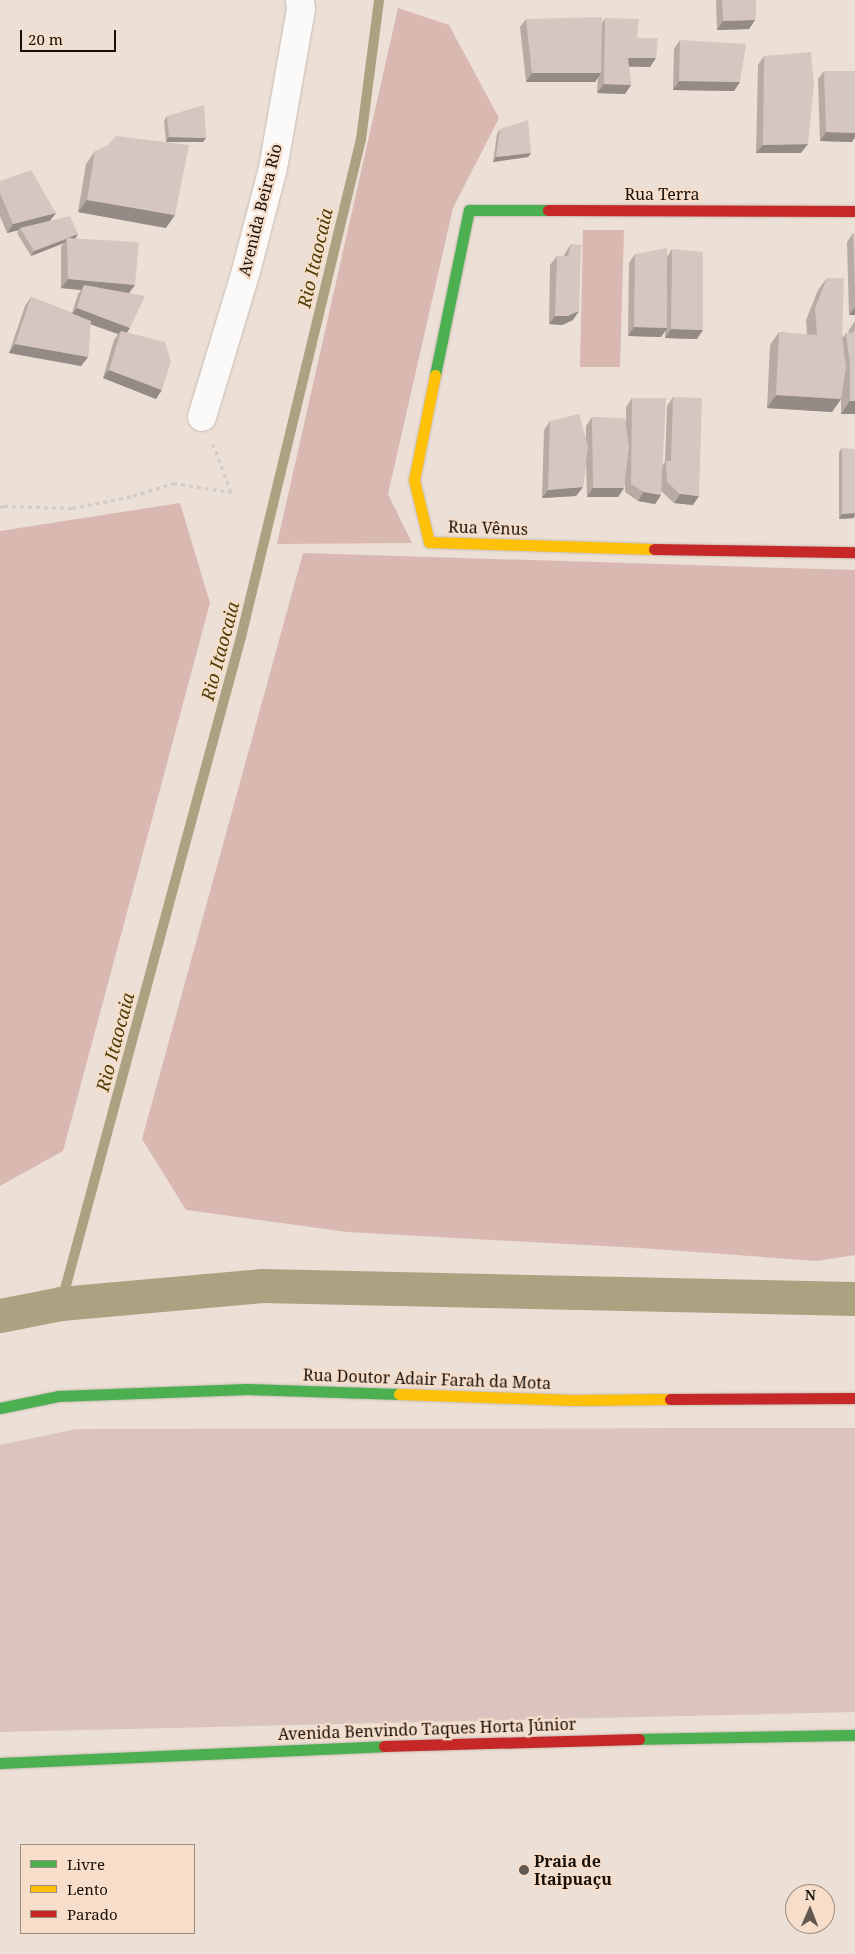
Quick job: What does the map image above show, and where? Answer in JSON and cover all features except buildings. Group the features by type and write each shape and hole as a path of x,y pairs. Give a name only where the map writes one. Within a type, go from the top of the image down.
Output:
{"street":[{"name":"Avenida Beira Rio","path":"202,417 246,271 273,168 302,10 300,0"},
{"name":"Rua Terra","path":"468,210 855,211"},
{"name":"Rua Vênus","path":"468,210 414,480 429,542 712,551 855,552"},
{"name":"Rua Doutor Adair Farah da Mota","path":"0,1408 58,1396 247,1389 574,1400 855,1398"},
{"name":"Avenida Benvindo Taques Horta Júnior","path":"0,1763 423,1744 855,1735"}],"path":[{"path":"0,507 72,508 133,496 173,484 231,492 202,417"}],"shaded area":[{"path":"398,8 449,25 499,118 453,208 388,494 412,543 277,544"},
{"path":"583,230 624,230 620,367 580,367"},
{"path":"180,503 210,603 63,1151 0,1186 0,531"},
{"path":"303,553 855,570 855,1255 817,1261 640,1248 347,1232 186,1210 142,1139"},
{"path":"855,1428 855,1712 0,1732 0,1445 76,1429"}],"waterway":[{"name":"Rio Itaocaia","path":"61,1304 241,637 361,139 379,0"},
{"path":"0,1316 61,1304 262,1286 855,1299"}],"traffic: fast":[{"path":"435,375 469,210 548,210"},
{"path":"0,1408 58,1396 247,1389 399,1394"},
{"path":"639,1739 855,1735"},
{"path":"0,1763 384,1746"}],"traffic: slow":[{"path":"435,375 414,480 429,542 654,549"},
{"path":"399,1394 573,1400 670,1399"}],"traffic: jam":[{"path":"548,210 855,211"},
{"path":"654,549 855,552"},
{"path":"670,1399 855,1398"},
{"path":"384,1746 639,1739"}],"place":[{"name":"Praia de Itaipuaçu","path":"524,1870"}]}
